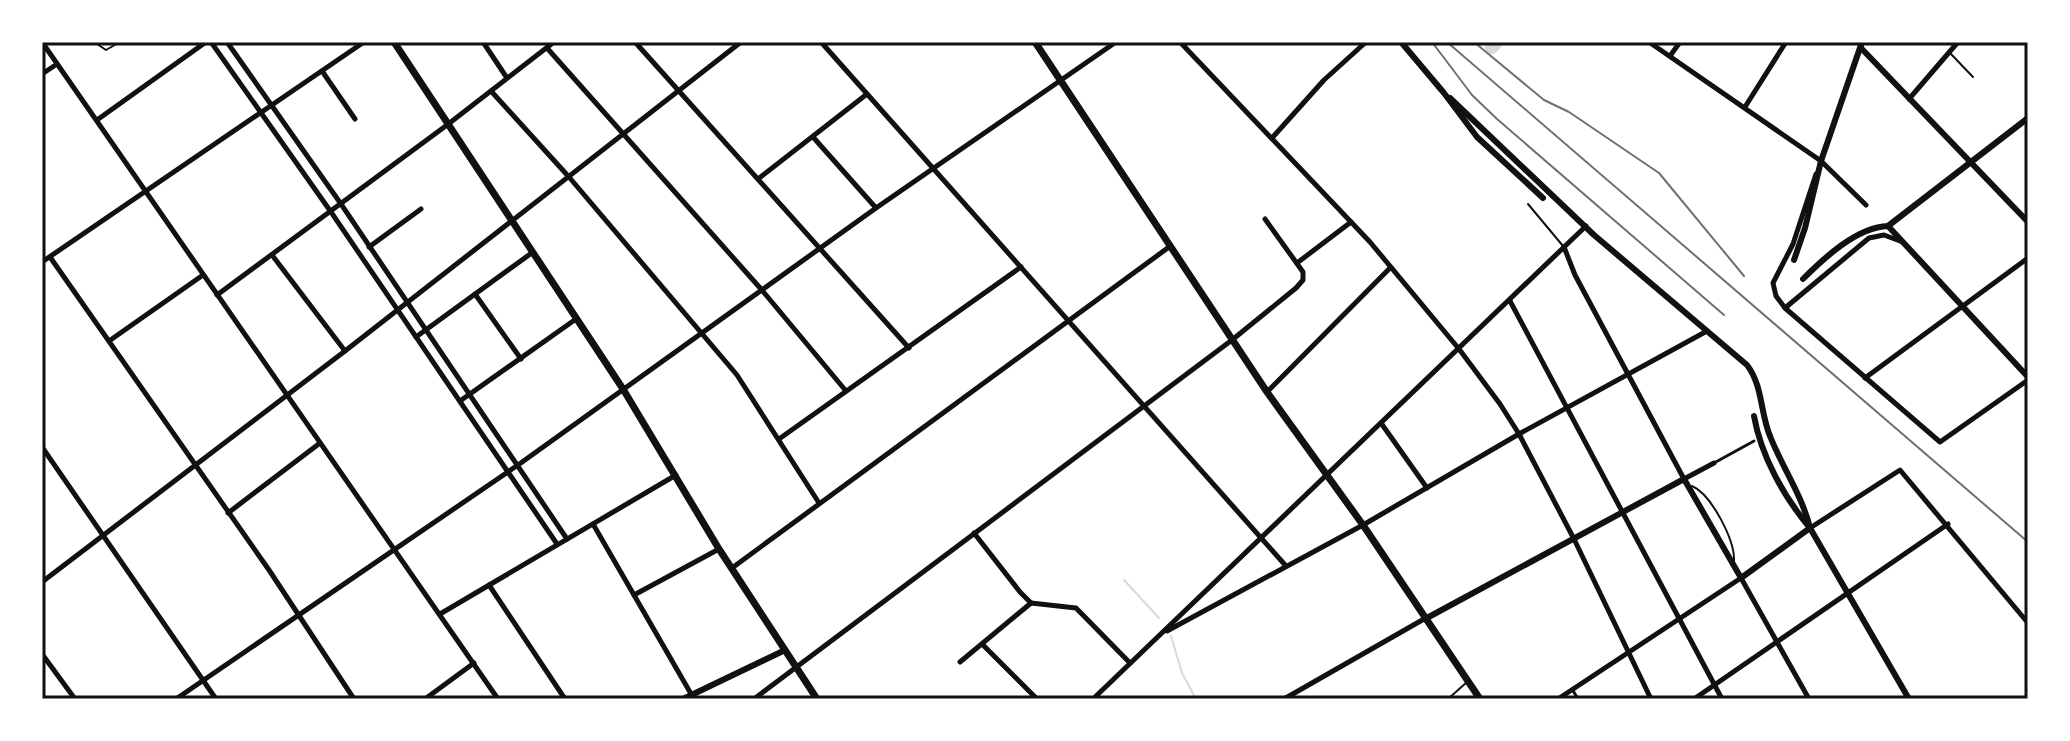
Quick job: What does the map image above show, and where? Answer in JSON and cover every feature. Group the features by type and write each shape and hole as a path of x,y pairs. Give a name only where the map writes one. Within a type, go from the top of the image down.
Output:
{"main road":[{"path":"394,42 623,389 719,549 817,699"},
{"path":"1035,42 1267,392 1363,525 1480,699"},
{"path":"1401,42 1477,137 1543,198"},
{"path":"1860,44 1908,100 2028,222"},
{"path":"1794,260 1821,163 1860,44"},
{"path":"1444,93 1586,226 1751,370 1762,399 1768,432 1810,528"},
{"path":"1803,279 1864,232 1877,226 1888,226 2028,118"},
{"path":"1888,226 2028,379"},
{"path":"1754,416 1763,447 1786,496 1810,528 1909,699"},
{"path":"1424,619 1686,482 1741,578 1810,528"},
{"path":"683,699 693,697 783,651"}],"street":[{"path":"42,42 498,699"},
{"path":"97,120 209,42 331,212 557,544"},
{"path":"227,42 341,204 567,539"},
{"path":"42,262 364,42"},
{"path":"483,42 507,78"},
{"path":"217,295 554,42"},
{"path":"635,42 909,348"},
{"path":"42,582 345,351 741,42"},
{"path":"821,42 1286,566"},
{"path":"176,699 518,465 703,334 761,289 1116,42"},
{"path":"1180,42 1367,239 1459,349 1519,434 1574,539 1651,699"},
{"path":"1272,138 1324,80 1366,42"},
{"path":"1649,42 1821,163 1866,205"},
{"path":"1670,56 1680,42"},
{"path":"1745,107 1786,42"},
{"path":"1908,100 1958,42"},
{"path":"547,48 761,289 846,391"},
{"path":"42,74 57,64"},
{"path":"322,71 355,119"},
{"path":"491,91 569,177 752,394 819,503"},
{"path":"758,179 867,94"},
{"path":"813,137 876,208"},
{"path":"1821,163 1809,189 1793,244 1773,283 1776,296 1785,308 1940,442 2028,379"},
{"path":"369,247 421,209"},
{"path":"754,699 1232,340 1296,288 1304,276 1265,219"},
{"path":"1297,263 1353,225"},
{"path":"1093,699 1586,226"},
{"path":"1785,308 1864,241 1884,235 1900,241"},
{"path":"732,568 1169,247"},
{"path":"1564,247 1575,275 1686,482 1754,441"},
{"path":"416,337 533,252"},
{"path":"272,255 345,351"},
{"path":"50,257 196,465 354,699"},
{"path":"1865,378 2028,258"},
{"path":"368,268 379,261"},
{"path":"779,439 1021,267"},
{"path":"1267,392 1390,268"},
{"path":"109,341 203,275"},
{"path":"475,294 521,359"},
{"path":"1510,301 1722,699"},
{"path":"460,401 576,319"},
{"path":"1159,635 1363,525 1519,434 1708,331"},
{"path":"1381,423 1427,488"},
{"path":"228,513 320,443"},
{"path":"42,447 216,699"},
{"path":"1810,528 1900,470 2028,623"},
{"path":"440,614 676,475"},
{"path":"593,524 693,697"},
{"path":"1694,699 1948,524"},
{"path":"974,533 1031,603 1076,608 1130,663"},
{"path":"634,595 719,549"},
{"path":"1558,699 1741,578 1809,699"},
{"path":"489,585 565,699"},
{"path":"960,662 1031,603"},
{"path":"1284,699 1424,619"},
{"path":"982,644 1037,699"},
{"path":"42,654 75,699"},
{"path":"425,699 474,663"},
{"path":"1572,689 1578,699"}],"lane":[{"path":"94,42 106,50 120,42"},
{"path":"1949,52 1973,77"},
{"path":"1528,204 1564,247"},
{"path":"1448,699 1468,682"}],"waterway":[{"path":"1492,47 1496,42"},
{"path":"1124,580 1159,618"},
{"path":"1171,636 1182,673 1196,699"}],"railway":[{"path":"1432,42 1472,95 1497,119 1724,315"},
{"path":"1447,42 2028,542"},
{"path":"1474,42 1544,100 1569,112 1659,173 1744,276"}]}
